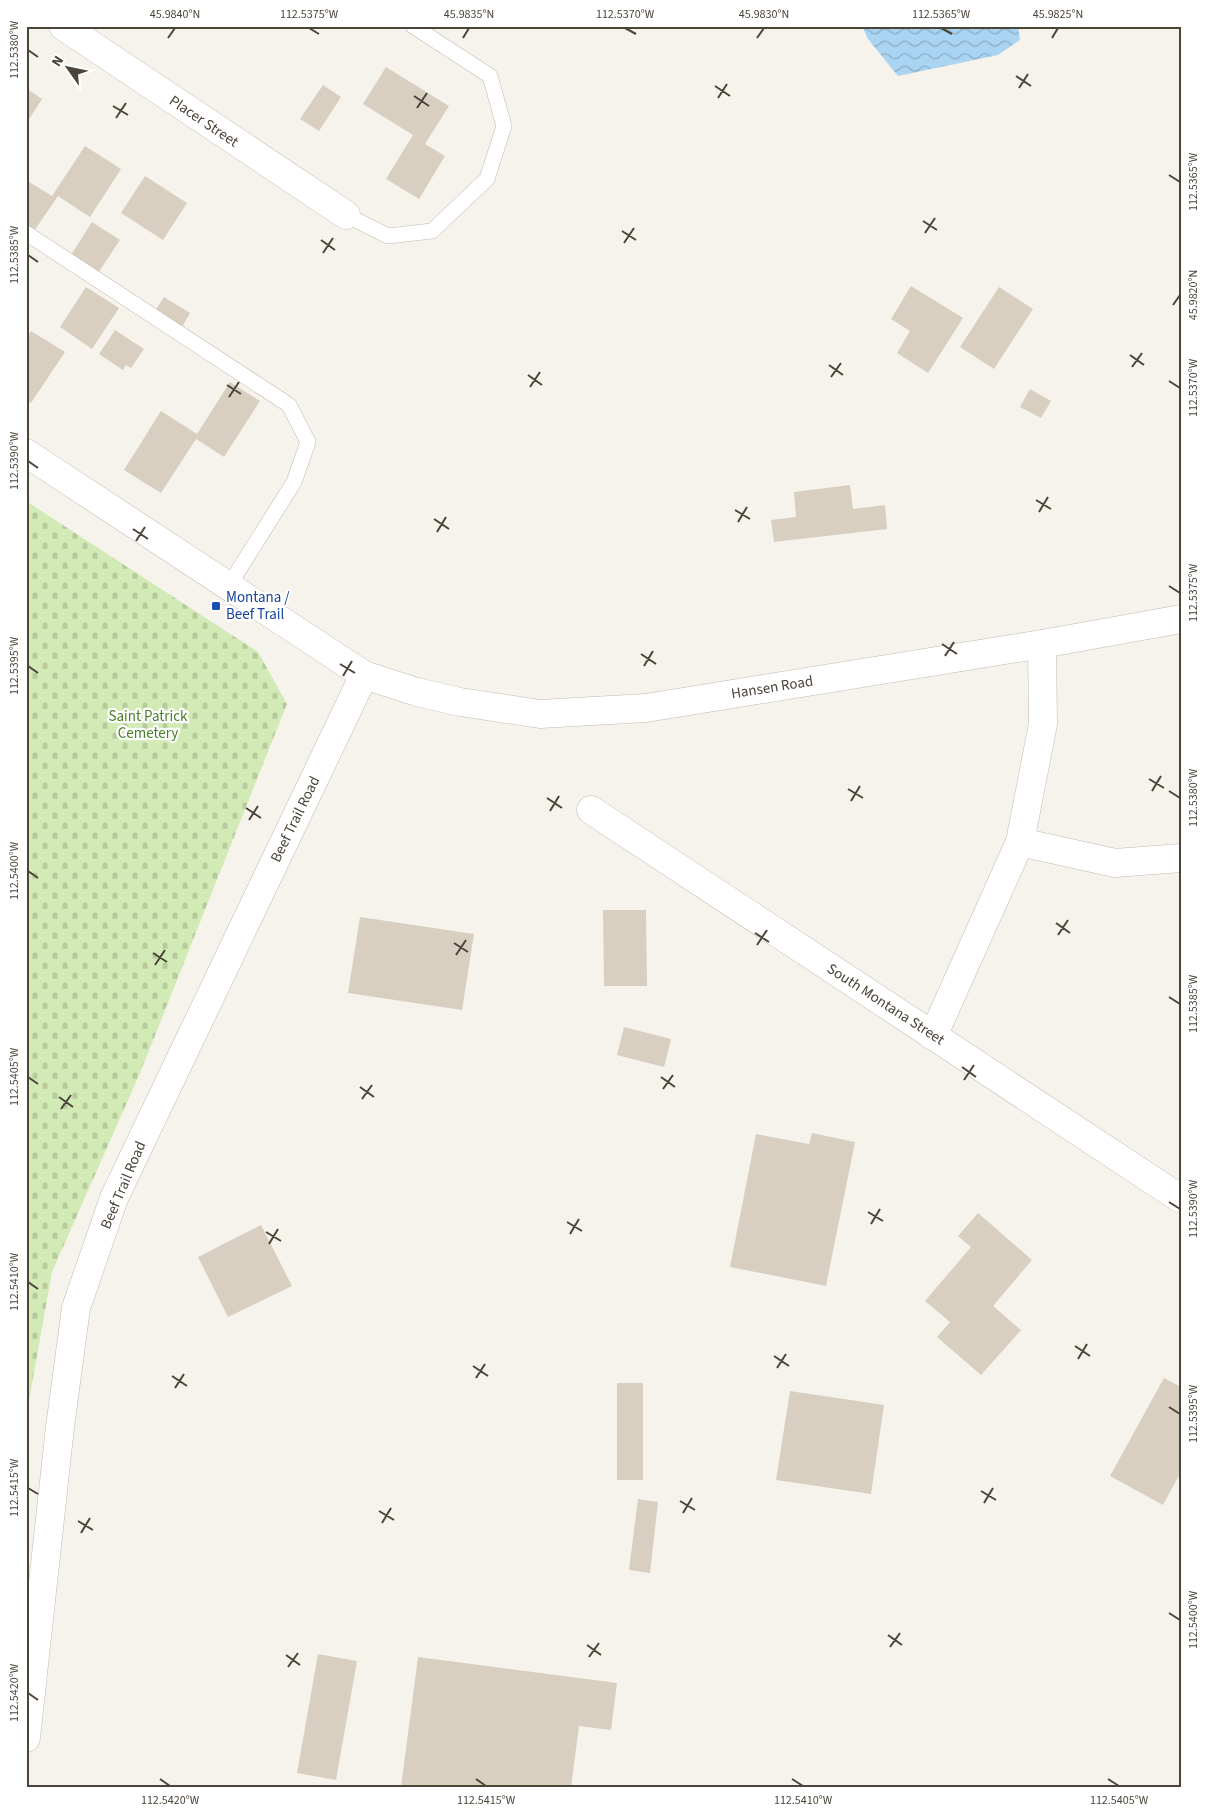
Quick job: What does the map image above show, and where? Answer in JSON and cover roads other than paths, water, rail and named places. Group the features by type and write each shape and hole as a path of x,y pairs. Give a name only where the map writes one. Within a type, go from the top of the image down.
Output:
{"street":[{"name":"Placer Street","path":"63,26 346,215"},
{"path":"26,453 364,675"},
{"name":"Hansen Road","path":"364,675 416,692 460,702 540,714 646,708 1042,644 1181,619"},
{"path":"933,1036 1020,842 1043,724 1042,644"},
{"name":"Beef Trail Road","path":"26,1738 60,1427 76,1308 114,1198 364,675"},
{"name":"South Montana Street","path":"591,810 1181,1199"},
{"path":"1020,842 1115,863 1181,858"}],"lane":[{"path":"346,215 388,236 432,230 487,179 504,126 490,76 413,26"},
{"path":"26,233 289,405 308,442 294,482 228,587"}],"water":[{"path":"862,26 1018,26 1020,40 998,55 898,76 868,39"}],"place":[{"name":"Montana / Beef Trail","path":"216,606"}],"park label":[{"name":"Saint Patrick Cemetery","path":"148,724"}]}
